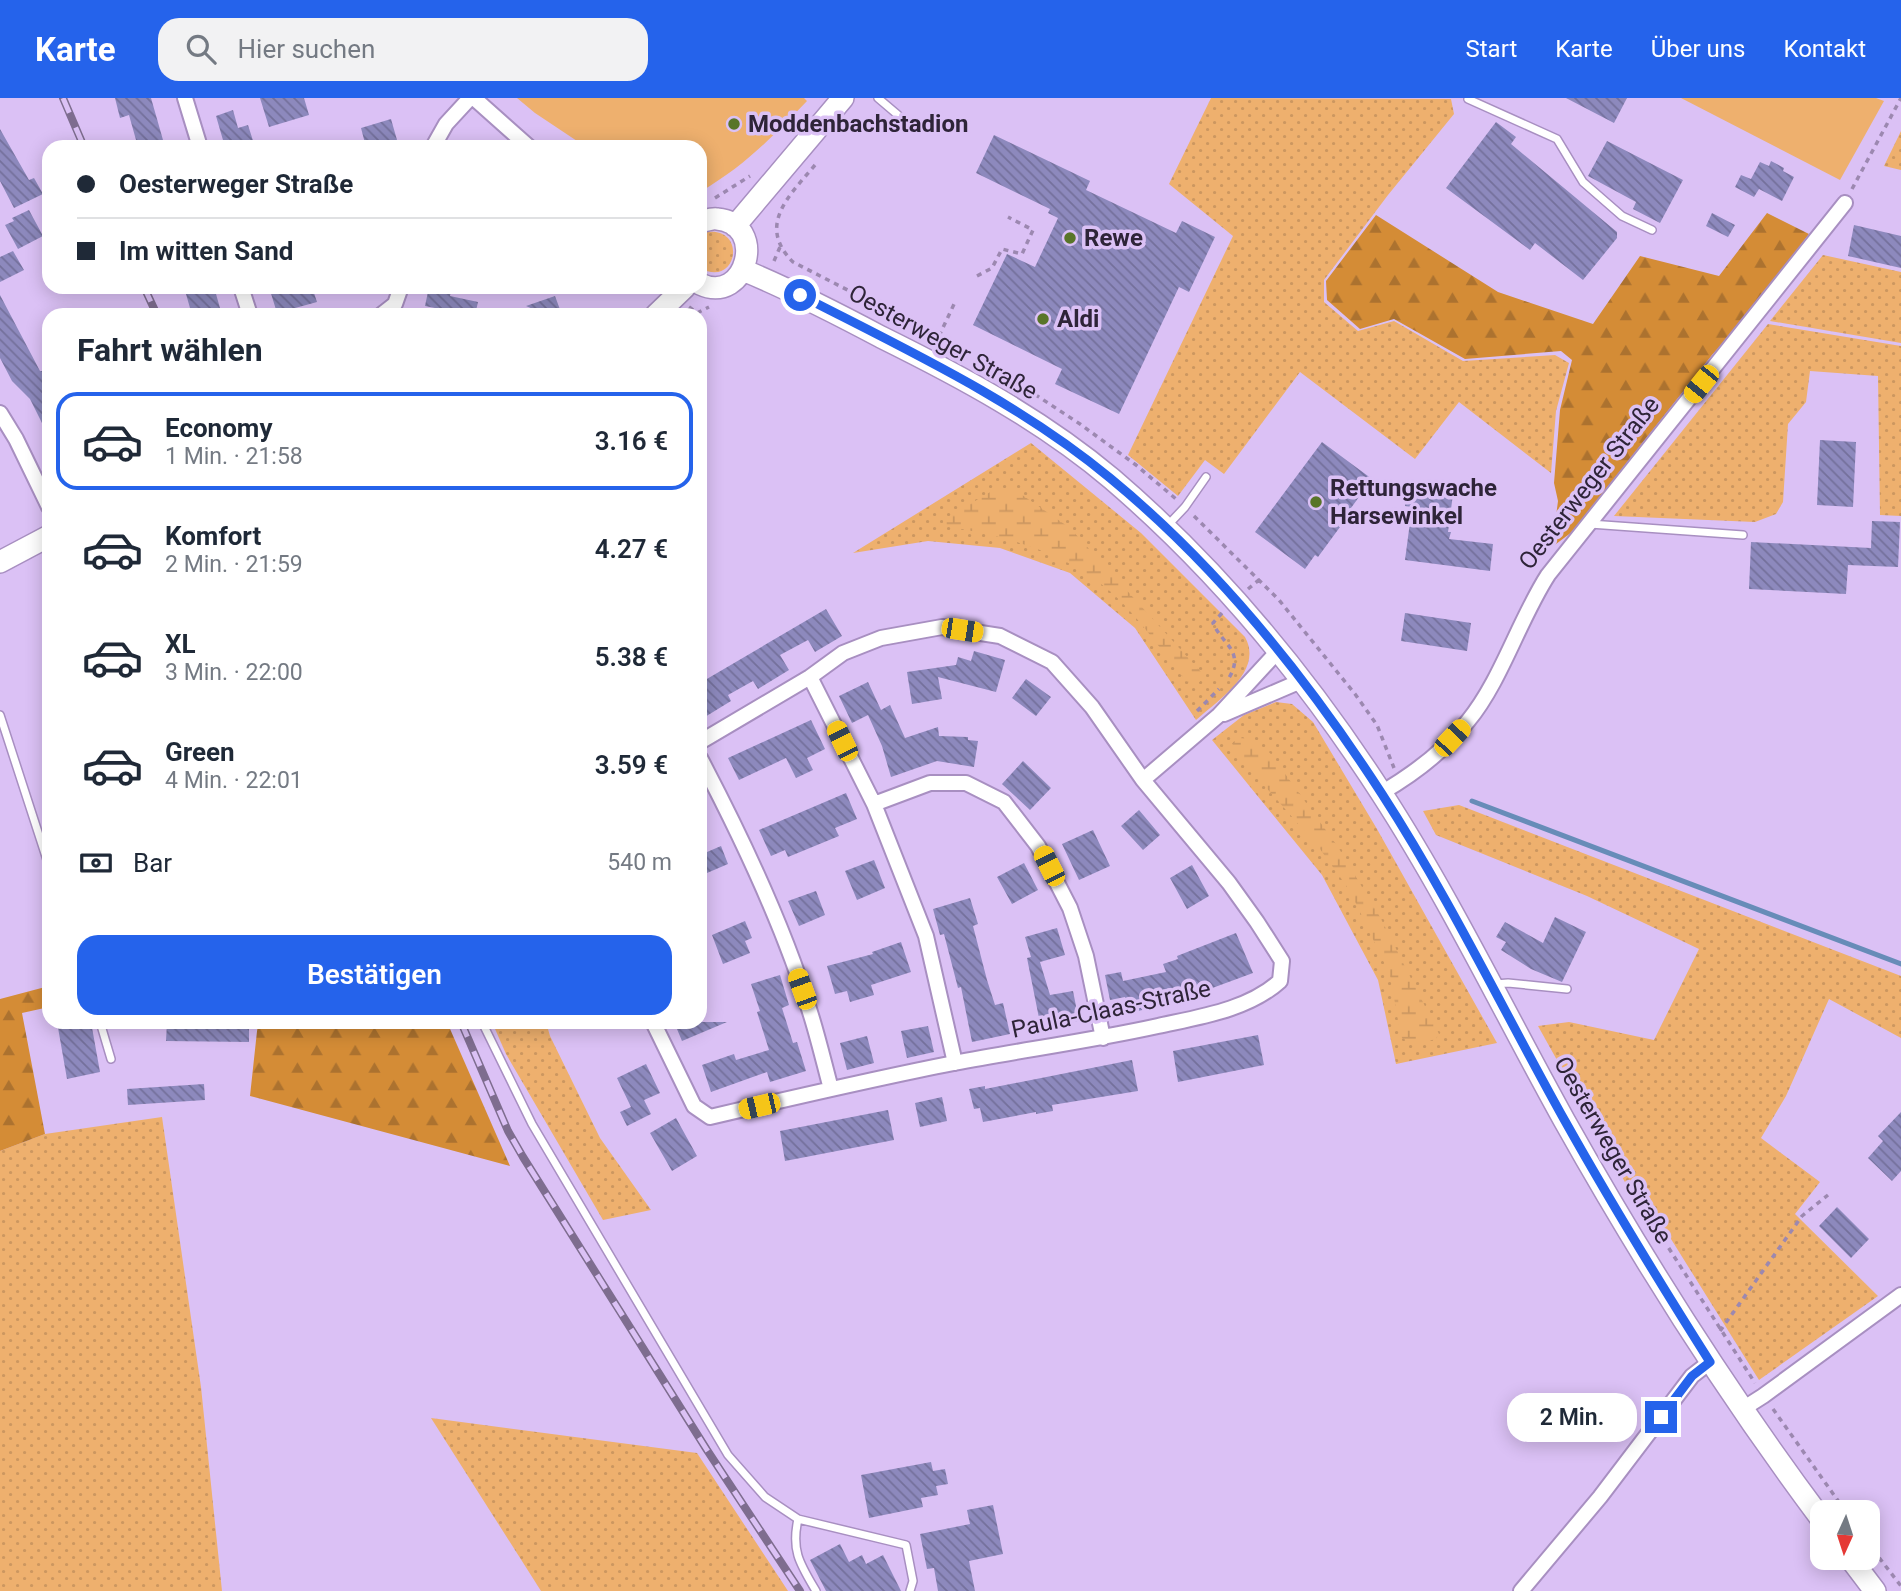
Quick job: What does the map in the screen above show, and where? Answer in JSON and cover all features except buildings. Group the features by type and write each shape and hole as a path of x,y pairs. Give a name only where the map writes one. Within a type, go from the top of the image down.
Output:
{"street":[{"path":"185,98 198,140"},
{"path":"437,140 446,124 472,98 521,140"},
{"path":"735,226 843,98"},
{"name":"Oesterweger Straße","path":"1381,793 1436,756 1469,720 1548,575 1844,203"},
{"path":"707,221 717,219 735,226 745,239 748,254 743,270 734,281 720,287 707,285"},
{"name":"Oesterweger Straße","path":"743,270 800,295 965,380 1034,422 1111,478 1236,600 1301,681 1381,793 1437,885 1566,1123 1627,1228 1741,1410 1810,1504"},
{"path":"663,308 678,294"},
{"path":"0,413 42,493"},
{"path":"0,562 42,540"},
{"path":"707,738 810,677 843,653 881,638 942,627 1000,636 1052,662 1092,707 1143,780 1219,715 1278,651"},
{"path":"810,677 874,804 926,936 955,1063"},
{"path":"1219,715 1301,681"},
{"path":"707,772 739,834 787,948 810,1010 831,1089"},
{"name":"Paula-Claas-Straße","path":"656,1029 694,1107 710,1117 955,1063 1103,1038 1198,1018 1241,1004 1270,990 1280,981 1282,961 1229,883 1143,780"},
{"path":"874,804 930,783 966,783 1004,802 1038,846 1070,908 1086,956 1103,1038"},
{"path":"1741,1410 1901,1295"},
{"path":"1521,1591 1600,1497 1692,1376 1710,1362"},
{"path":"1859,1570 1875,1591"}],"lane":[{"path":"878,98 898,115"},
{"path":"1468,99 1557,139 1583,182 1622,216 1652,230"},
{"path":"1165,528 1185,507 1206,477"},
{"path":"1588,524 1743,535"},
{"path":"0,715 42,844"},
{"path":"1490,985 1507,983 1567,989"},
{"path":"102,1029 111,1059"},
{"path":"485,1029 532,1124 728,1455 765,1497 798,1519 906,1545 913,1581 911,1591"},
{"path":"798,1519 794,1540 799,1562 816,1591"}],"path":[{"path":"1844,203 1901,98"},
{"path":"821,157 786,200 779,213 775,228 780,247 793,262 978,357 1136,465 1185,507 1260,579 1355,694 1377,725 1401,782"},
{"path":"978,276 992,268 1002,249 1022,254 1033,230 1008,216"},
{"path":"939,336 956,300"},
{"path":"1195,713 1225,684 1231,674 1231,646 1213,624 1260,579"},
{"path":"1720,1331 1802,1216 1828,1195"},
{"path":"1637,1207 1654,1226 1763,1396 1837,1500"},
{"path":"1880,1559 1901,1586"}],"green space":[{"path":"517,98 804,98 807,101 745,161 707,188 707,140 576,140"},
{"path":"1211,98 1451,99 1454,114 1324,280 1324,302 1358,331 1394,321 1463,361 1555,355 1569,363 1556,411 1551,473 1459,402 1415,459 1300,372 1224,474 1205,460 1178,496 1128,455 1233,236 1169,184"},
{"path":"1681,98 1876,98 1884,101 1840,180"},
{"path":"1901,131 1901,170 1884,166"},
{"path":"1767,213 1809,234 1747,316 1712,355 1572,532 1552,547 1558,501 1554,483 1560,410 1572,360 1561,351 1465,359 1394,319 1360,329 1327,300 1326,281 1376,215 1498,292 1593,324 1640,256 1719,276"},
{"path":"707,232 720,233 728,238 733,247 729,265 722,271 707,270"},
{"path":"1823,255 1901,272 1901,343 1770,321"},
{"path":"1768,324 1901,346 1901,516 1880,515 1878,376 1810,371 1806,402 1788,424 1783,502 1776,514 1755,522 1614,516"},
{"path":"1031,443 1141,533 1245,637 1249,650 1244,673 1226,694 1196,720 1135,628 1070,573 1000,548 928,541 853,553"},
{"path":"997,488 1012,488 1070,528 1201,672 1201,680 1197,685 1187,682 1131,612 1093,578 1033,547 944,526 943,520"},
{"path":"1276,702 1292,704 1313,722 1377,829 1497,1043 1396,1064 1378,980 1322,875 1212,740 1244,715"},
{"path":"1239,738 1252,739 1270,753 1338,847 1380,917 1439,1034 1436,1039 1413,1045 1401,1037 1390,975 1350,891 1320,849 1236,753 1232,743"},
{"path":"1459,805 1901,976 1901,1038 1829,999 1786,1096 1761,1138 1820,1182 1795,1214 1878,1296 1759,1380 1656,1215 1626,1184 1538,1026 1569,1022 1654,1040 1699,949 1587,896 1436,835 1423,811"},
{"path":"42,988 42,1009 22,1013 45,1134 0,1151 0,999"},
{"path":"257,1029 450,1029 510,1166 250,1096"},
{"path":"495,1029 548,1029 600,1138 651,1210 603,1220 506,1054"},
{"path":"162,1117 201,1387 222,1591 0,1591 0,1151 45,1134"},
{"path":"431,1418 697,1453 788,1591 541,1591"}],"waterway":[{"path":"1472,801 1901,964"}],"railway":[{"path":"63,98 81,140"},
{"path":"147,294 154,308"},
{"path":"464,1029 508,1131 523,1157 707,1450 800,1591"}],"place":[{"name":"Moddenbachstadion","path":"734,124"},
{"name":"Rewe","path":"1070,238"},
{"name":"Aldi","path":"1043,319"},
{"name":"Rettungswache Harsewinkel","path":"1316,502"}],"route":[{"path":"800,295 965,380 1045,429 1111,478 1236,600 1301,681 1381,793 1437,885 1566,1123 1641,1252 1710,1362 1692,1376 1661,1417"}]}
